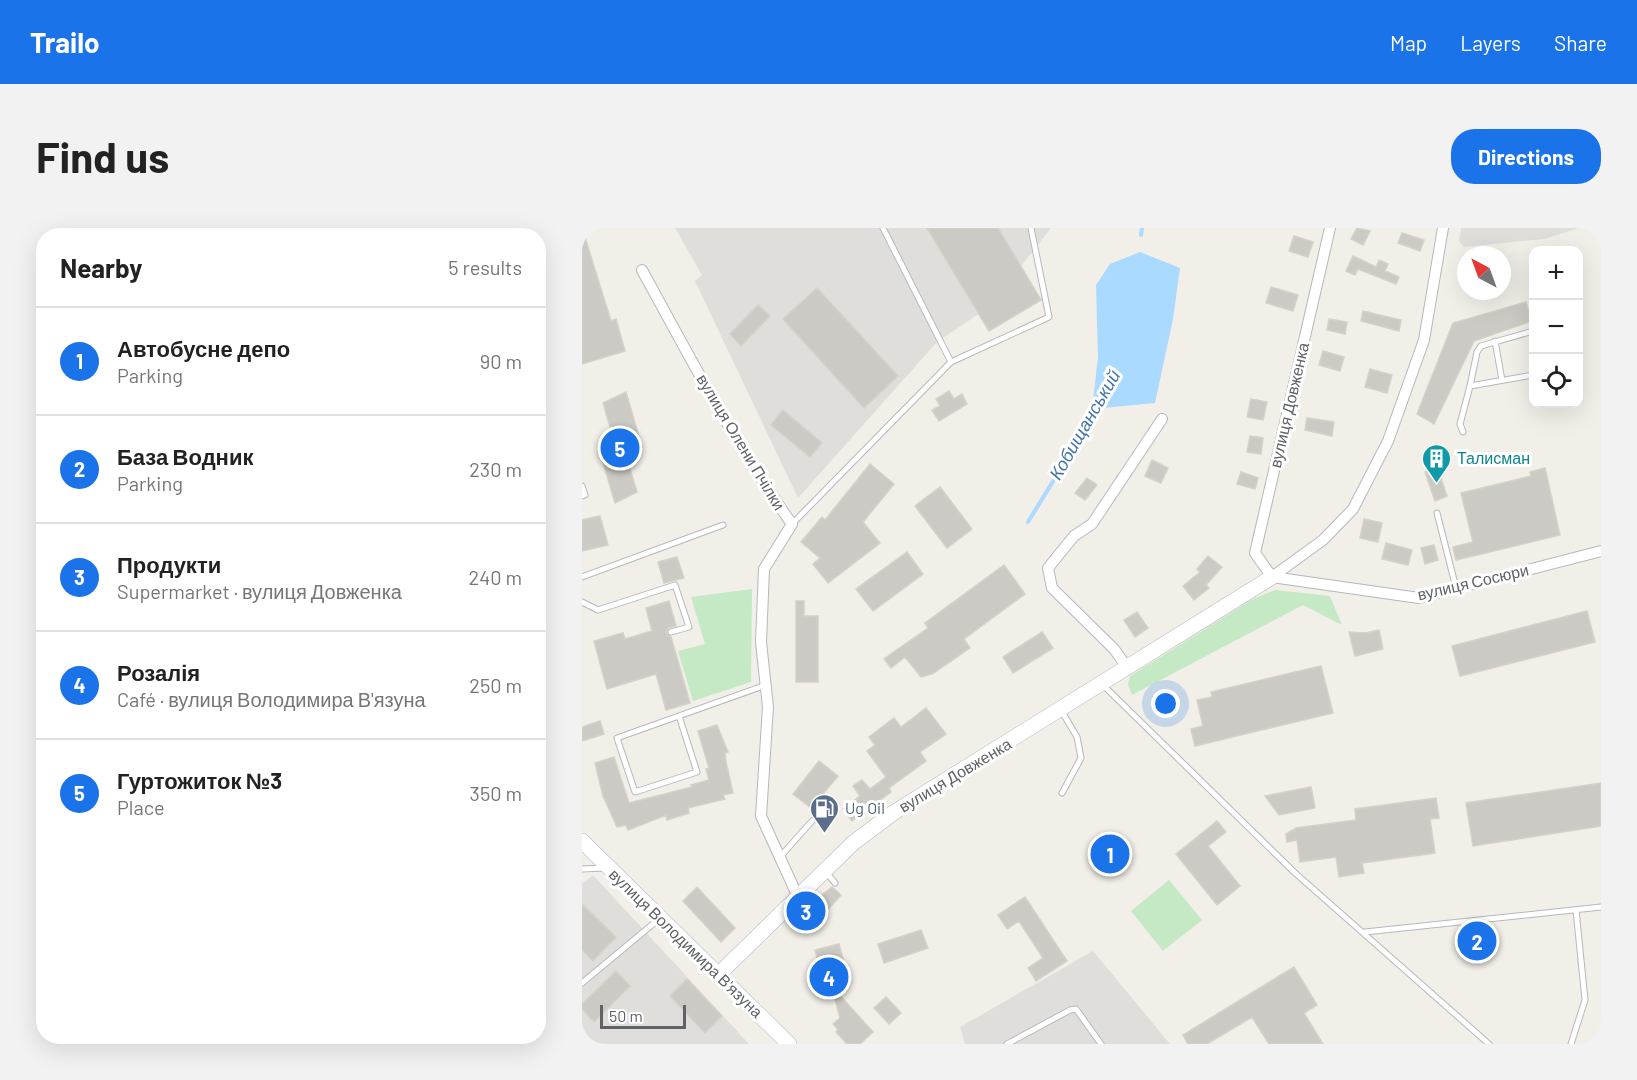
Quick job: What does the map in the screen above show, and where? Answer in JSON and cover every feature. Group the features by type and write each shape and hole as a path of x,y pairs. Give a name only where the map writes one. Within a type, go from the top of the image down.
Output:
{"street":[{"name":"вулиця Довженка","path":"1272,578 1255,553 1330,228"},
{"name":"вулиця Довженка","path":"718,974 854,843 893,813 1272,578 1323,540 1353,509 1388,441 1424,340 1443,228"},
{"name":"вулиця Олени Пчілки","path":"642,270 699,374 770,493 792,524 764,569 761,642 768,707 762,816 798,897"},
{"path":"1127,667 1114,649 1052,588 1048,568 1074,537 1092,524 1162,419"},
{"name":"вулиця Сосюри","path":"1272,578 1419,598 1601,551"},
{"name":"вулиця Володимира В'язуна","path":"582,842 789,1044"}],"lane":[{"path":"883,228 951,362"},
{"path":"792,524 951,362 1048,317 1031,228"},
{"path":"1463,432 1460,424 1477,352 1481,346 1529,332"},
{"path":"1495,341 1502,381"},
{"path":"1470,387 1529,376"},
{"path":"582,486 585,495 582,496"},
{"path":"1437,513 1456,588"},
{"path":"582,577 723,525"},
{"path":"582,602 598,610 675,585 689,627 671,632"},
{"path":"1101,683 1294,872 1365,932 1489,1044"},
{"path":"679,716 697,772 634,792 617,738 766,685"},
{"path":"1061,710 1077,737 1081,758 1062,793"},
{"path":"780,856 812,821"},
{"path":"582,869 609,868"},
{"path":"825,871 836,884"},
{"path":"1365,932 1601,907"},
{"path":"1571,1044 1585,1000 1576,910"},
{"path":"582,983 660,918"},
{"path":"1006,1044 1070,1010 1077,1009 1101,1044"}],"shaded area":[{"path":"675,228 1051,228 989,307 937,342 798,498 695,281 702,275"},
{"path":"1461,228 1579,228 1544,239 1474,246 1463,246 1459,241"},
{"path":"593,875 749,1044 582,1044 582,884"},
{"path":"1093,951 1170,1044 965,1044 960,1027"}],"green space":[{"path":"752,589 751,682 693,701 678,651 705,644 691,597"},
{"path":"1275,590 1330,596 1342,625 1303,605 1132,695 1128,685 1130,676 1253,599"},
{"path":"1169,880 1202,920 1163,951 1131,911"}],"water":[{"path":"1140,252 1180,268 1173,319 1155,403 1092,409 1098,357 1096,285 1110,264"}],"building":[{"path":"927,228 998,228 1041,300 989,331"},
{"path":"1357,228 1370,231 1363,245 1351,239"},
{"path":"1402,233 1424,240 1420,251 1398,243"},
{"path":"582,234 584,234 611,321 616,319 625,351 582,364"},
{"path":"1294,236 1313,242 1308,257 1289,251"},
{"path":"1353,256 1376,267 1379,260 1388,264 1385,271 1399,277 1396,284 1358,269 1355,275 1346,271"},
{"path":"1271,287 1298,295 1293,311 1266,303"},
{"path":"817,288 898,376 864,408 783,319"},
{"path":"1526,302 1529,312 1529,322 1474,341 1434,424 1417,414 1453,323"},
{"path":"758,305 770,316 741,346 730,334"},
{"path":"1363,311 1401,320 1399,331 1361,321"},
{"path":"1329,319 1347,322 1345,334 1327,330"},
{"path":"1323,351 1344,357 1340,371 1319,365"},
{"path":"1370,369 1392,375 1387,393 1365,387"},
{"path":"949,391 954,399 962,394 967,404 939,421 932,410 940,406 936,399"},
{"path":"626,392 642,447 625,452 637,492 615,503 599,449 615,444 603,403"},
{"path":"1251,399 1267,402 1263,420 1247,417"},
{"path":"783,410 822,443 810,457 771,425"},
{"path":"1307,418 1334,422 1332,436 1305,430"},
{"path":"1250,436 1263,438 1261,454 1247,452"},
{"path":"1152,460 1168,468 1161,483 1145,476"},
{"path":"870,464 894,484 863,522 880,543 828,583 813,564 820,558 801,542 822,517 825,520"},
{"name":"Талисман","path":"1437,467 1447,496 1435,501 1425,472"},
{"path":"1545,468 1560,535 1456,560 1453,547 1473,542 1461,493 1531,476 1530,472"},
{"path":"1241,472 1258,478 1255,489 1237,484"},
{"path":"1087,478 1097,485 1085,500 1075,493"},
{"path":"940,487 972,529 947,548 915,506"},
{"path":"600,516 608,545 582,551 582,520"},
{"path":"1364,519 1382,523 1378,542 1360,538"},
{"path":"1386,543 1412,550 1408,565 1382,559"},
{"path":"1434,545 1438,560 1425,564 1421,548"},
{"path":"907,552 923,574 873,611 856,589"},
{"path":"1208,556 1222,567 1206,585 1209,588 1194,600 1183,586 1200,572 1197,569"},
{"path":"677,557 684,578 664,583 658,562"},
{"path":"1004,565 1025,594 964,639 970,648 932,674 921,677 905,657 891,668 884,659 928,628 925,623"},
{"path":"669,601 676,626 668,628 666,633 671,637 690,703 666,710 656,674 607,689 594,641 623,633 625,639 652,631 646,608"},
{"path":"796,601 804,601 804,616 818,616 818,682 796,682"},
{"path":"1587,611 1595,642 1460,676 1452,646"},
{"path":"1137,612 1148,628 1135,637 1124,620"},
{"path":"1379,630 1383,649 1355,656 1349,632 1366,633"},
{"path":"1042,632 1053,648 1013,673 1003,657"},
{"path":"1321,666 1333,713 1195,746 1191,729 1203,726 1197,700 1212,697 1211,692"},
{"path":"926,708 946,734 920,752 926,761 889,788 891,792 852,821 843,809 860,796 853,786 862,780 870,789 886,777 867,751 875,745 869,737 894,718 901,727"},
{"path":"600,721 604,734 582,741 582,727"},
{"path":"717,725 728,752 725,753 726,762 733,793 723,795 725,799 688,808 689,813 667,820 666,815 628,830 626,825 617,827 603,796 595,763 614,757 629,803 692,787 691,785 709,780 706,769 709,768 698,731"},
{"path":"819,761 838,776 811,808 793,794"},
{"path":"1601,783 1601,826 1473,846 1466,803"},
{"path":"1311,787 1315,808 1279,815 1265,796"},
{"path":"1436,798 1439,818 1430,819 1435,853 1362,863 1364,873 1339,877 1336,857 1300,862 1297,840 1287,842 1286,834 1296,828 1356,820 1355,809"},
{"path":"1217,821 1226,832 1208,846 1240,886 1217,905 1176,854"},
{"path":"697,887 735,928 721,942 683,901"},
{"path":"832,887 841,895 813,926 806,908"},
{"path":"1025,897 1067,961 1036,981 1028,968 1043,958 1019,921 1007,929 998,915"},
{"path":"582,904 616,937 593,961 582,950"},
{"path":"921,930 928,948 884,963 878,944"},
{"path":"839,944 849,980 836,991 873,1032 860,1044 847,1044 836,1032 838,1029 833,1024 840,1018 834,995 828,999 815,950"},
{"path":"1294,967 1317,1005 1304,1013 1323,1044 1269,1044 1252,1017 1207,1044 1188,1044 1183,1035"},
{"path":"616,971 630,986 594,1022 582,1009 582,1004"},
{"path":"687,979 722,1016 705,1033 670,996"},
{"path":"886,997 901,1013 889,1024 874,1008"}],"waterway":[{"name":"Кобищанський","path":"1141,235 1142,228"},
{"name":"Кобищанський","path":"1028,522 1100,405"}],"place":[{"name":"Гуртожиток №3","path":"620,448"},
{"name":"Талисман","path":"1436,484"},
{"name":"Ug Oil","path":"824,834"},
{"name":"Автобусне депо","path":"1110,854"},
{"name":"Продукти","path":"806,911"},
{"name":"База Водник","path":"1477,941"},
{"name":"Розалія","path":"829,977"}]}
